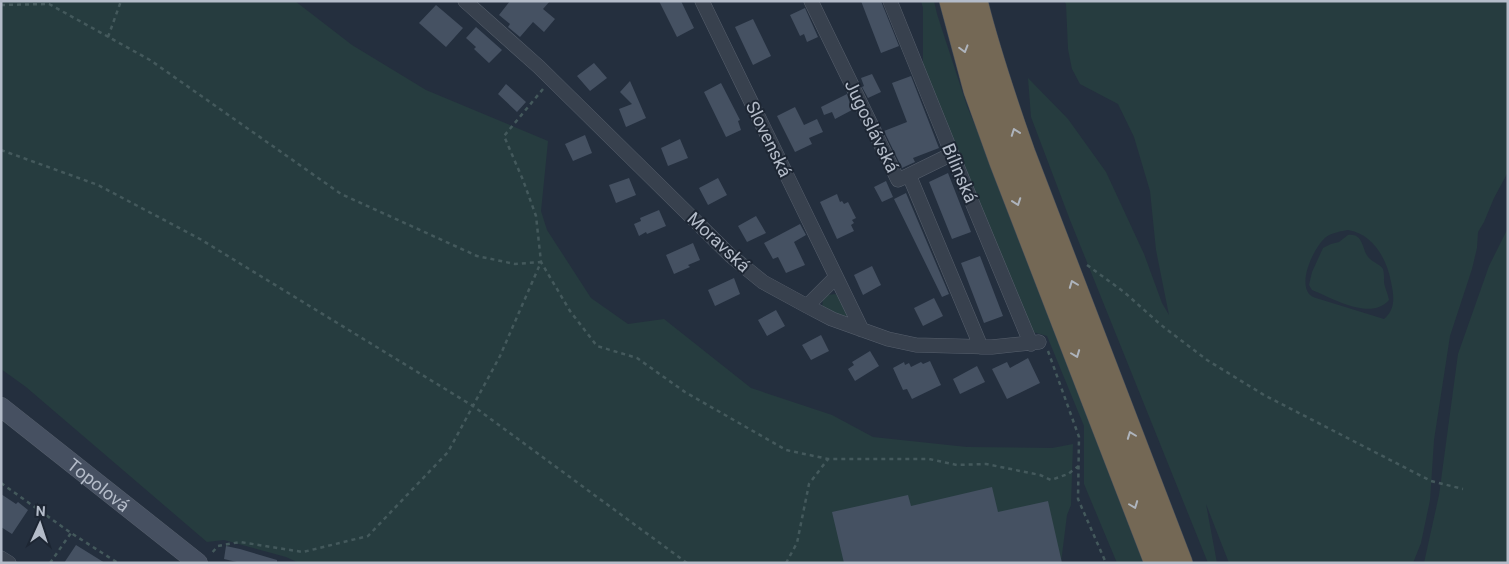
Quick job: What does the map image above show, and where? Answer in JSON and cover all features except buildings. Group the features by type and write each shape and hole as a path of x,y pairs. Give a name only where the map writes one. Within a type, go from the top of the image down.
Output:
{"highway":[{"path":"952,1 976,90 1002,162 1157,563"},
{"path":"975,1 991,60 1017,137 1180,563"}],"street":[{"name":"Moravská","path":"465,1 481,6 551,79 731,256 763,282 832,319 888,339 916,345 982,347 1035,343"},
{"name":"Slovenská","path":"702,1 862,330"},
{"name":"Jugoslávská","path":"811,1 898,180 909,175 982,347"},
{"name":"Bílinská","path":"890,1 952,154 1035,343"},
{"path":"909,175 952,154"},
{"path":"807,306 836,277"},
{"name":"Topolová","path":"1,407 203,560"},
{"path":"1,558 9,563"}],"path":[{"path":"108,37 120,1"},
{"path":"1,5 49,4 150,60 340,194 477,256 515,264 541,262"},
{"path":"551,79 504,136 536,216 541,262 570,311 598,346 637,358 685,392 786,450 828,459 928,459 957,465 986,464 1040,475 1051,480 1068,474 1080,465"},
{"path":"1,150 98,185 200,239 473,406 687,563"},
{"path":"203,560 218,546 240,542 303,552 368,536 448,452 500,356 541,262"},
{"path":"1087,265 1124,292 1161,325 1207,360 1264,395 1431,481 1463,489"},
{"path":"1035,343 1044,343 1047,348 1079,437 1078,500 1106,563"},
{"path":"786,563 797,543 809,484 828,459"},
{"path":"1,483 71,533 118,563"},
{"path":"50,563 71,533"}],"green space":[{"path":"1,1 295,1 352,45 426,90 548,141 541,211 547,230 591,298 628,324 664,319 751,388 832,415 873,437 967,447 1052,448 1073,444 1071,505 1067,515 1061,563 299,563 286,557 224,540 207,542 26,387 1,369"},
{"path":"921,1 934,1 967,106 1006,200 1145,563 1117,563 1084,484 1084,426 1047,336 1029,331 923,68 923,8"},
{"path":"1064,1 1508,1 1508,172 1478,232 1477,248 1472,269 1450,336 1434,440 1430,500 1421,543 1413,563 1229,563 1206,504 1217,563 1208,563 1070,220 1031,117 1028,78 1068,119 1106,172 1144,254 1162,303 1169,315 1156,250 1150,191 1134,137 1118,104 1080,84 1072,69 1068,49 1066,4","holes":["1348,230 1357,232 1372,242 1382,256 1389,273 1393,302 1391,311 1384,319 1314,297 1309,294 1306,288 1305,280 1309,264 1322,241 1326,237 1340,232"]},
{"path":"1508,228 1508,563 1424,563 1439,495 1458,354 1489,266"},
{"path":"1348,235 1357,237 1362,243 1367,256 1383,269 1384,283 1389,300 1381,306 1372,309 1341,303 1312,290 1309,285 1312,272 1323,248 1339,242"},
{"path":"835,294 843,301 846,307 847,316 843,318 822,309 823,298"}]}
